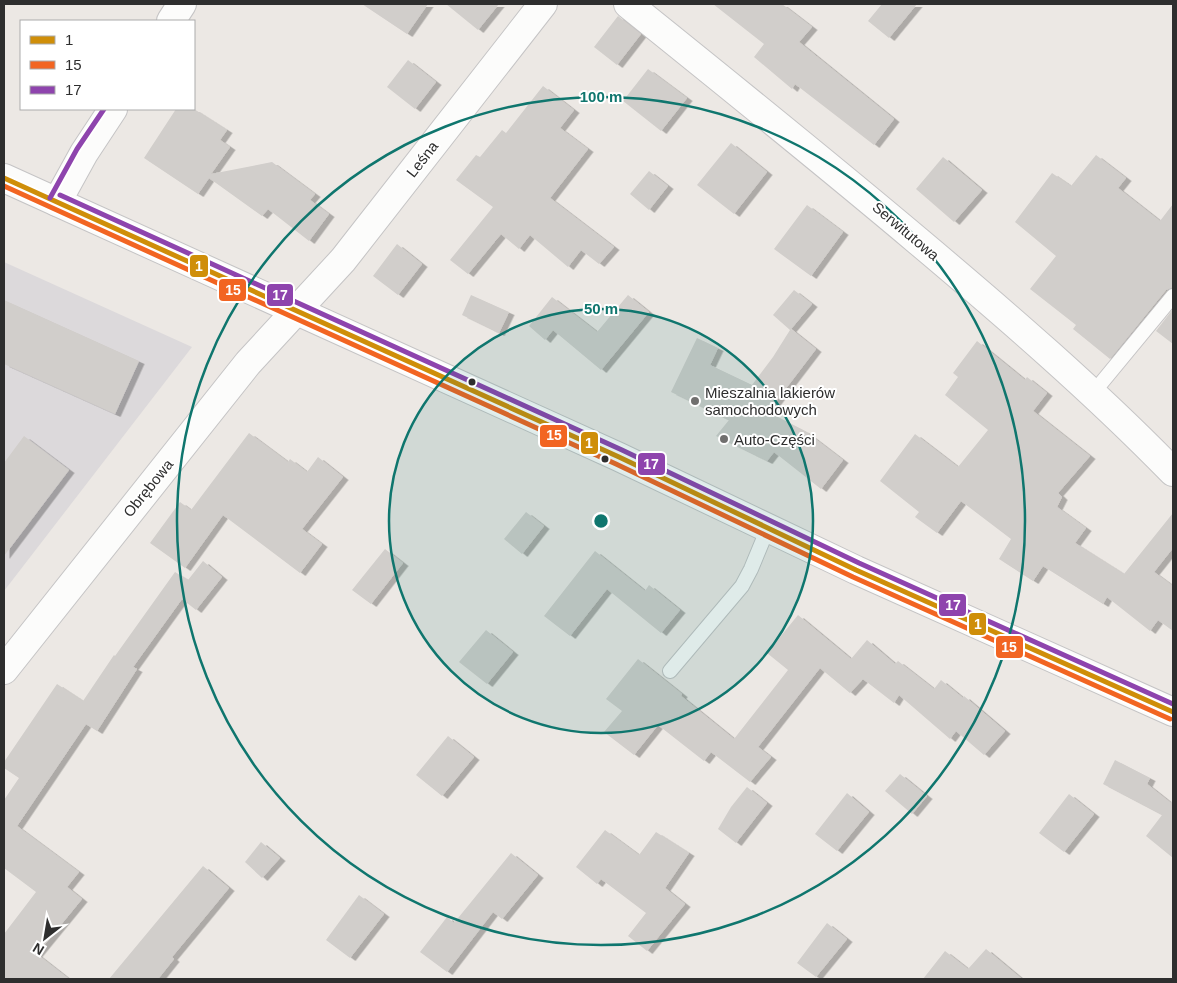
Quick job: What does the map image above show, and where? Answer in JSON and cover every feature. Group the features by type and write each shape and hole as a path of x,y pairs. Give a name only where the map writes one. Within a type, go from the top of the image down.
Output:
{"street":[{"path":"172,20 182,4"},
{"name":"Leśna","path":"297,310 342,260 543,4"},
{"name":"Serwitutowa","path":"628,4 786,130 959,275 1093,393 1173,472"},
{"path":"57,202 84,153 112,110"},
{"path":"4,178 618,457 856,570 1173,712"},
{"name":"Obrębowa","path":"4,670 239,375 297,310"}],"lane":[{"path":"1093,393 1173,296"},
{"path":"670,671 742,586 768,528"}],"shaded area":[{"path":"4,262 192,347 4,591"}],"building":[{"path":"362,4 428,4 407,34"},
{"path":"446,4 499,4 478,30"},
{"path":"713,4 782,4 812,27 799,42 894,119 874,145 795,84 792,89 754,57 764,44"},
{"path":"882,4 917,4 889,38 868,21"},
{"path":"618,16 641,34 617,65 594,47"},
{"path":"408,60 436,82 415,109 387,87"},
{"path":"648,69 687,98 661,131 623,101"},
{"path":"543,86 574,110 560,128 588,149 550,198 614,247 599,264 581,250 568,267 530,235 519,249 501,234 468,274 450,260 493,207 456,180 476,155 480,157 502,130 506,133"},
{"path":"175,110 195,110 227,130 220,140 230,147 211,174 272,162 315,194 310,200 329,214 309,241 268,209 262,216 209,178 198,194 144,158"},
{"path":"731,143 767,172 734,214 697,185"},
{"path":"1096,155 1126,178 1118,188 1160,221 1173,204 1173,287 1166,290 1110,359 1073,329 1076,325 1030,289 1056,256 1015,222 1052,173 1071,186"},
{"path":"943,157 982,190 954,222 916,189"},
{"path":"649,171 668,186 649,210 630,194"},
{"path":"807,205 843,232 811,276 774,249"},
{"path":"397,244 422,264 398,295 373,276"},
{"path":"794,290 812,304 791,329 816,349 768,412 805,431 843,460 821,489 774,452 767,461 716,436 729,420 671,392 697,338 718,348 710,365 752,385 790,330 773,315"},
{"path":"471,295 509,312 499,333 462,315"},
{"path":"628,295 649,312 601,370 553,330 545,340 529,326 552,297 597,332"},
{"path":"4,300 139,361 115,414 4,364"},
{"path":"1173,309 1173,344 1156,331"},
{"path":"977,341 1025,380 1027,377 1047,393 1033,411 1090,456 1058,493 1062,497 1057,507 1086,528 1075,543 1124,574 1173,513 1173,548 1154,572 1173,586 1173,631 1158,620 1150,631 1107,597 1103,604 1043,566 1033,581 999,559 1011,539 961,501 937,533 915,517 919,512 880,481 915,434 958,467 988,430 945,395 958,377 953,373"},
{"path":"249,433 288,462 290,459 307,472 318,457 343,477 302,529 322,544 300,573 223,515 185,568 150,543 180,502 191,510"},
{"path":"24,436 69,470 4,556 4,463"},
{"path":"526,512 544,526 522,554 504,539"},
{"path":"385,549 403,563 371,604 352,590"},
{"path":"595,551 645,591 649,585 680,610 661,633 607,589 570,636 544,616"},
{"path":"203,561 222,577 196,610 182,599 133,667 137,669 97,731 86,724 17,826 79,872 67,887 82,899 37,954 69,979 4,979 4,934 36,892 4,868 4,800 19,778 4,768 4,762 57,684 83,701 175,572 188,580"},
{"path":"798,615 851,659 867,640 895,664 898,661 934,689 941,680 963,698 964,696 1005,731 984,755 956,731 950,739 899,695 894,703 863,679 850,693 820,668 758,747 771,757 750,782 711,752 704,761 658,725 634,755 604,732 622,711 606,699 638,659 734,739 788,670 767,653"},
{"path":"486,630 513,652 487,684 459,662"},
{"path":"448,736 474,757 442,796 416,775"},
{"path":"1115,760 1150,778 1147,784 1171,803 1173,801 1173,858 1146,836 1162,815 1103,784"},
{"path":"900,774 927,796 912,814 885,791"},
{"path":"747,787 767,803 736,843 718,829 731,807"},
{"path":"847,793 869,812 837,851 815,834"},
{"path":"1069,794 1094,814 1064,852 1039,833"},
{"path":"605,830 639,855 656,832 689,853 665,888 685,904 647,951 628,936 646,913 601,879 597,884 576,867"},
{"path":"261,842 280,858 262,878 245,862"},
{"path":"511,853 538,875 502,919 493,912 447,972 420,952 447,917 454,923"},
{"path":"203,866 229,888 172,957 174,959 158,979 109,979"},
{"path":"359,895 384,914 350,958 326,940"},
{"path":"827,923 847,939 816,977 797,963"},
{"path":"986,949 1022,979 923,979 945,951 968,969"}],"transit line":[{"name":"17","path":"50,198 77,149 103,110"},
{"name":"1","path":"4,178 619,457 856,570 1173,712"},
{"name":"15","path":"4,186 616,464 853,577 1170,719"},
{"name":"17","path":"60,195 622,450 859,563 1173,704"}],"place":[{"name":"Mieszalnia lakierów samochodowych","path":"695,401"},
{"name":"Auto-Części","path":"724,439"}]}
